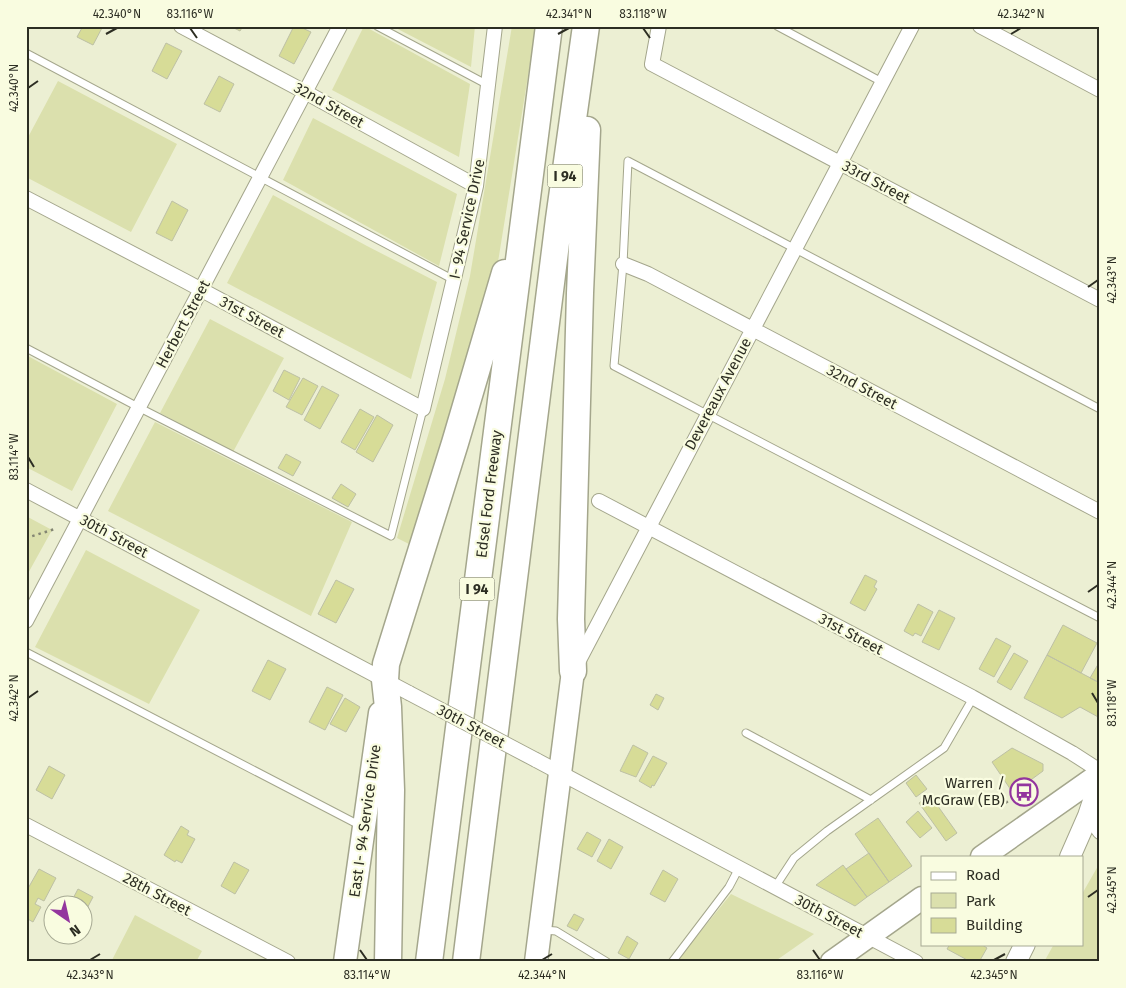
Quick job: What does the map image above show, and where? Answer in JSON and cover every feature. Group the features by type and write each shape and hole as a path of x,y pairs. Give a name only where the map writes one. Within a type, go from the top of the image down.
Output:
{"highway":[{"name":"Edsel Ford Freeway","path":"429,962 549,26"},
{"name":"I 94","path":"466,962 557,239 586,26"},
{"path":"573,671 571,619 578,352 588,123 581,68"},
{"path":"388,962 391,790 388,707 384,680 386,661 455,443 507,266 525,217"}],"main road":[{"name":"Devereaux Avenue","path":"536,962 573,671"},
{"name":"East I- 94 Service Drive","path":"345,962 384,680"},
{"path":"983,856 1100,773"},
{"path":"832,962 921,899"}],"street":[{"name":"32nd Street","path":"181,26 476,186"},
{"name":"Herbert Street","path":"26,621 340,26"},
{"name":"I- 94 Service Drive","path":"423,410 476,186 495,26"},
{"name":"33rd Street","path":"659,26 652,64 1100,300"},
{"name":"Devereaux Avenue","path":"573,671 912,26"},
{"path":"980,26 1100,90"},
{"name":"31st Street","path":"26,198 201,289 423,410"},
{"name":"32nd Street","path":"623,264 648,274 1100,512"},
{"name":"30th Street","path":"26,490 916,962"},
{"name":"31st Street","path":"600,501 974,698 1072,753 1100,773"},
{"path":"1071,856 1094,824 1100,780"},
{"name":"28th Street","path":"26,825 288,962"},
{"path":"1016,962 1024,946"}],"lane":[{"path":"377,26 489,86"},
{"path":"777,26 882,82"},
{"path":"26,53 454,280"},
{"path":"1100,409 628,162 623,264 614,366 1100,618"},
{"path":"26,348 138,408 391,536 423,410"},
{"path":"26,652 365,828"},
{"path":"774,887 794,858 944,748 974,698"},
{"path":"746,733 871,800"},
{"path":"672,962 729,886 739,868"},
{"path":"541,929 556,931 607,962"}],"path":[{"path":"26,538 55,530"},
{"path":"1006,801 1009,805"}],"green space":[{"path":"364,26 470,84 459,157 332,90"},
{"path":"392,26 475,26 471,67"},
{"path":"512,26 536,26 498,262 464,387 411,545 397,538 445,379 470,276"},
{"path":"58,81 177,144 131,232 26,177 26,141"},
{"path":"313,118 457,194 439,266 283,180"},
{"path":"273,195 437,282 411,379 227,283"},
{"path":"210,319 284,358 233,452 160,413"},
{"path":"26,355 117,404 72,491 26,467"},
{"path":"155,422 352,522 311,616 108,511"},
{"path":"26,516 52,530 26,577"},
{"path":"86,550 200,610 149,704 35,647"},
{"path":"1098,866 1100,869 1100,962 1044,962 1053,946 1084,946 1084,890"},
{"path":"731,894 814,934 774,962 676,962"},
{"path":"135,915 202,951 196,962 111,962"}],"building":[{"path":"83,26 103,26 93,45 77,37"},
{"path":"230,26 243,26 240,31"},
{"path":"294,26 311,32 294,64 279,56"},
{"path":"166,43 182,51 167,79 152,71"},
{"path":"219,76 234,84 220,112 204,104"},
{"path":"172,201 188,210 172,241 156,233"},
{"path":"284,370 300,378 289,400 273,391"},
{"path":"303,378 318,386 302,415 286,407"},
{"path":"322,386 339,395 320,429 304,420"},
{"path":"360,409 374,417 355,450 341,442"},
{"path":"377,415 393,425 373,462 356,452"},
{"path":"286,454 301,462 293,476 278,468"},
{"path":"341,484 356,494 348,507 332,498"},
{"path":"865,575 877,581 874,587 877,589 865,611 850,603"},
{"path":"336,580 354,589 336,623 318,614"},
{"path":"918,604 933,612 921,636 915,633 913,636 904,631"},
{"path":"939,610 955,618 939,650 922,642"},
{"path":"1063,625 1097,643 1081,673 1047,655"},
{"path":"996,638 1011,646 994,677 979,669"},
{"path":"1014,653 1028,661 1011,690 997,682"},
{"path":"1047,655 1100,683 1100,718 1080,707 1062,718 1024,698"},
{"path":"268,660 286,669 270,700 252,691"},
{"path":"1100,661 1100,683 1090,678"},
{"path":"327,687 343,695 325,730 309,722"},
{"path":"656,694 664,698 658,710 650,705"},
{"path":"345,698 360,707 346,732 330,724"},
{"path":"633,745 648,753 636,777 620,771"},
{"path":"1012,748 1043,764 1043,771 1013,793 992,762"},
{"path":"653,756 667,763 651,788 639,781"},
{"path":"49,766 65,775 52,799 36,790"},
{"path":"916,775 927,789 916,797 906,783"},
{"path":"930,795 957,833 946,841 919,803"},
{"path":"918,811 932,828 920,838 906,822"},
{"path":"878,818 912,866 889,882 855,834"},
{"path":"181,826 189,831 187,835 195,839 182,863 176,860 175,862 164,855"},
{"path":"587,832 601,840 592,857 577,849"},
{"path":"609,839 623,847 611,869 597,861"},
{"path":"869,853 889,882 867,897 846,869"},
{"path":"234,862 249,870 235,894 221,886"},
{"path":"843,865 867,897 855,906 816,885"},
{"path":"39,869 56,878 47,896 42,896 42,900 38,898 35,904 41,907 33,922 26,918 26,892"},
{"path":"663,870 678,879 665,902 650,894"},
{"path":"78,889 91,896 74,896"},
{"path":"574,914 584,919 577,931 567,926"},
{"path":"627,936 638,943 629,959 618,953"},
{"path":"949,946 984,946 987,948 979,962 971,962 947,949"}],"place":[{"name":"Warren / McGraw (EB)","path":"1024,792"}]}
